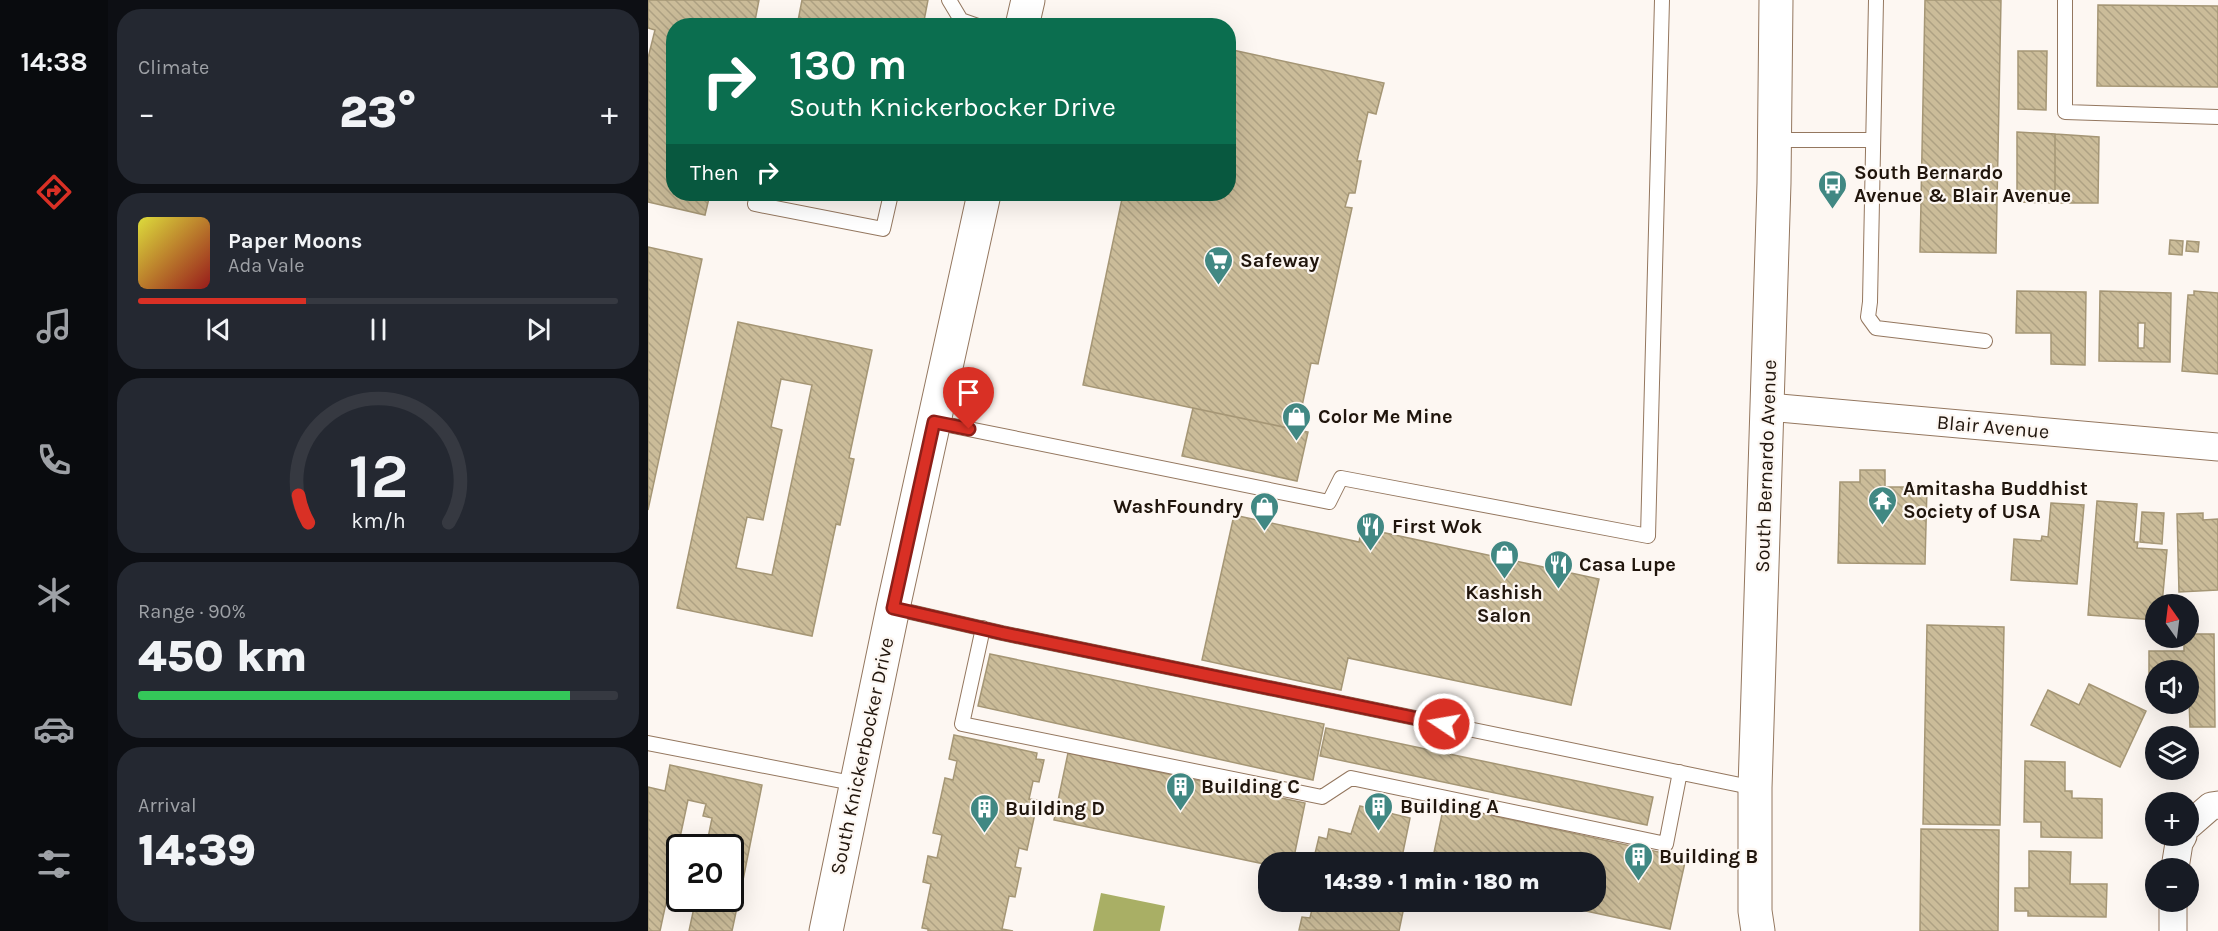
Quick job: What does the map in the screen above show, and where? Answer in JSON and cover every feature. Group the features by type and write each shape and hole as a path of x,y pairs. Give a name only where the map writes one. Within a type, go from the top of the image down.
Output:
{"street":[{"path":"1024,18 1028,0"},
{"name":"South Bernardo Avenue","path":"1758,931 1755,911 1755,788 1774,183 1776,0"},
{"name":"South Knickerbocker Drive","path":"826,931 893,608 982,201"},
{"name":"Blair Avenue","path":"1768,407 2218,447"},
{"path":"2199,817 2211,806 2218,805"},
{"path":"2173,931 2174,912"}],"lane":[{"path":"949,0 960,18"},
{"path":"934,422 1329,502 1341,478 1648,536 1662,0"},
{"path":"1876,0 1868,316 1876,328 1985,341"},
{"path":"2065,0 2065,112 2218,117"},
{"path":"1773,140 1873,140"},
{"path":"756,201 755,204 883,229 889,201"},
{"path":"893,608 1755,788"},
{"path":"983,628 962,724 1322,797 1351,778 1666,844 1680,772"},
{"path":"648,743 857,784"}],"shaded area":[{"path":"1101,893 1165,906 1160,931 1093,931"}],"building":[{"path":"648,0 759,0 756,18 666,18 666,201 708,201 705,215 648,202 648,58 655,30 648,28"},
{"path":"802,0 928,0 925,18 799,18"},
{"path":"1925,0 2001,0 1996,253 1920,252"},
{"path":"2098,5 2218,6 2218,87 2097,86"},
{"name":"Safeway","path":"1236,51 1384,83 1376,114 1368,112 1357,161 1361,161 1355,193 1349,193 1345,207 1352,208 1318,364 1311,363 1297,430 1083,385 1122,201 1236,201"},
{"path":"2018,51 2047,51 2046,110 2018,109"},
{"path":"2017,132 2055,134 2055,203 2017,202"},
{"path":"2055,134 2099,137 2098,203 2055,203"},
{"path":"2170,240 2183,241 2182,255 2169,254"},
{"path":"2187,241 2199,242 2198,252 2186,251"},
{"path":"648,247 702,259 648,510"},
{"path":"2017,291 2086,292 2085,365 2051,364 2051,333 2016,333"},
{"path":"2100,291 2171,293 2170,362 2099,361","holes":["2138,323 2145,323 2144,348 2138,348"]},
{"path":"2194,291 2218,293 2218,374 2182,371 2188,295 2194,295"},
{"path":"738,322 872,350 849,458 854,459 840,525 836,524 812,636 677,608","holes":["781,379 812,385 772,575 736,568 747,517 763,520 782,430 771,427"]},
{"path":"1193,408 1308,432 1297,481 1182,456"},
{"name":"Amitasha Buddhist Society of USA","path":"1860,470 1885,470 1885,487 1927,487 1925,564 1838,563 1840,482 1860,482"},
{"path":"2097,501 2137,504 2134,542 2138,542 2137,548 2167,550 2163,594 2145,594 2145,619 2088,615"},
{"path":"2051,503 2084,505 2077,584 2011,580 2014,539 2041,541 2042,536 2048,537"},
{"path":"2142,512 2164,513 2162,544 2140,542"},
{"path":"2203,513 2203,520 2218,519 2218,590 2179,592 2177,514"},
{"path":"1234,515 1359,542 1362,528 1599,579 1571,705 1348,658 1341,690 1202,660"},
{"path":"1927,625 2004,627 2000,825 1923,824"},
{"path":"2199,634 2214,634 2215,727 2190,726 2190,714 2199,714 2199,660 2149,660 2149,651 2184,651 2184,648 2199,648"},
{"path":"990,654 1324,724 1313,780 978,706"},
{"path":"2089,684 2145,711 2120,767 2031,725 2048,690 2079,705"},
{"path":"1326,728 1653,797 1647,825 1320,756"},
{"name":"Building D","path":"954,735 1037,753 1036,759 1044,760 1039,782 1033,781 1029,799 1038,800 1027,850 1019,848 1015,867 1021,868 1015,897 1009,896 1002,929 1013,931 928,931 922,928 931,884 923,882 928,856 937,858 942,835 933,833 945,778 953,780 957,761 949,759"},
{"name":"Building C","path":"1068,753 1305,803 1295,852 1258,852 1258,863 1054,820"},
{"path":"2025,761 2065,762 2065,791 2072,791 2072,798 2102,799 2102,838 2041,837 2041,822 2024,822"},
{"path":"670,765 762,785 744,875 744,834 709,834 712,818 703,816 706,804 688,800 681,834 666,834 666,903 660,931 648,931 648,787 665,791"},
{"name":"Building B","path":"1444,805 1686,858 1670,929 1591,912 1606,912 1606,852 1434,852"},
{"name":"Building A","path":"1360,806 1410,818 1403,852 1315,852 1319,837 1327,839 1329,829 1351,834"},
{"path":"1921,829 1999,830 1998,931 1920,931"},
{"path":"2029,851 2071,852 2070,884 2107,884 2106,917 2028,916 2028,911 2015,911 2015,888 2029,888"},
{"path":"693,912 736,912 732,931 689,931"},
{"path":"1311,912 1403,912 1399,931 1299,930 1302,917 1310,918"}],"place":[{"name":"South Bernardo Avenue & Blair Avenue","path":"1833,210"},
{"name":"Safeway","path":"1219,286"},
{"name":"Color Me Mine","path":"1297,442"},
{"name":"Amitasha Buddhist Society of USA","path":"1882,526"},
{"name":"WashFoundry","path":"1264,532"},
{"name":"First Wok","path":"1371,552"},
{"name":"Kashish Salon","path":"1504,580"},
{"name":"Casa Lupe","path":"1558,590"},
{"name":"Building C","path":"1180,812"},
{"name":"Building A","path":"1379,832"},
{"name":"Building D","path":"984,834"},
{"name":"Building B","path":"1638,882"}],"route":[{"path":"969,429 934,422 893,608 1002,633 1444,724"}]}
